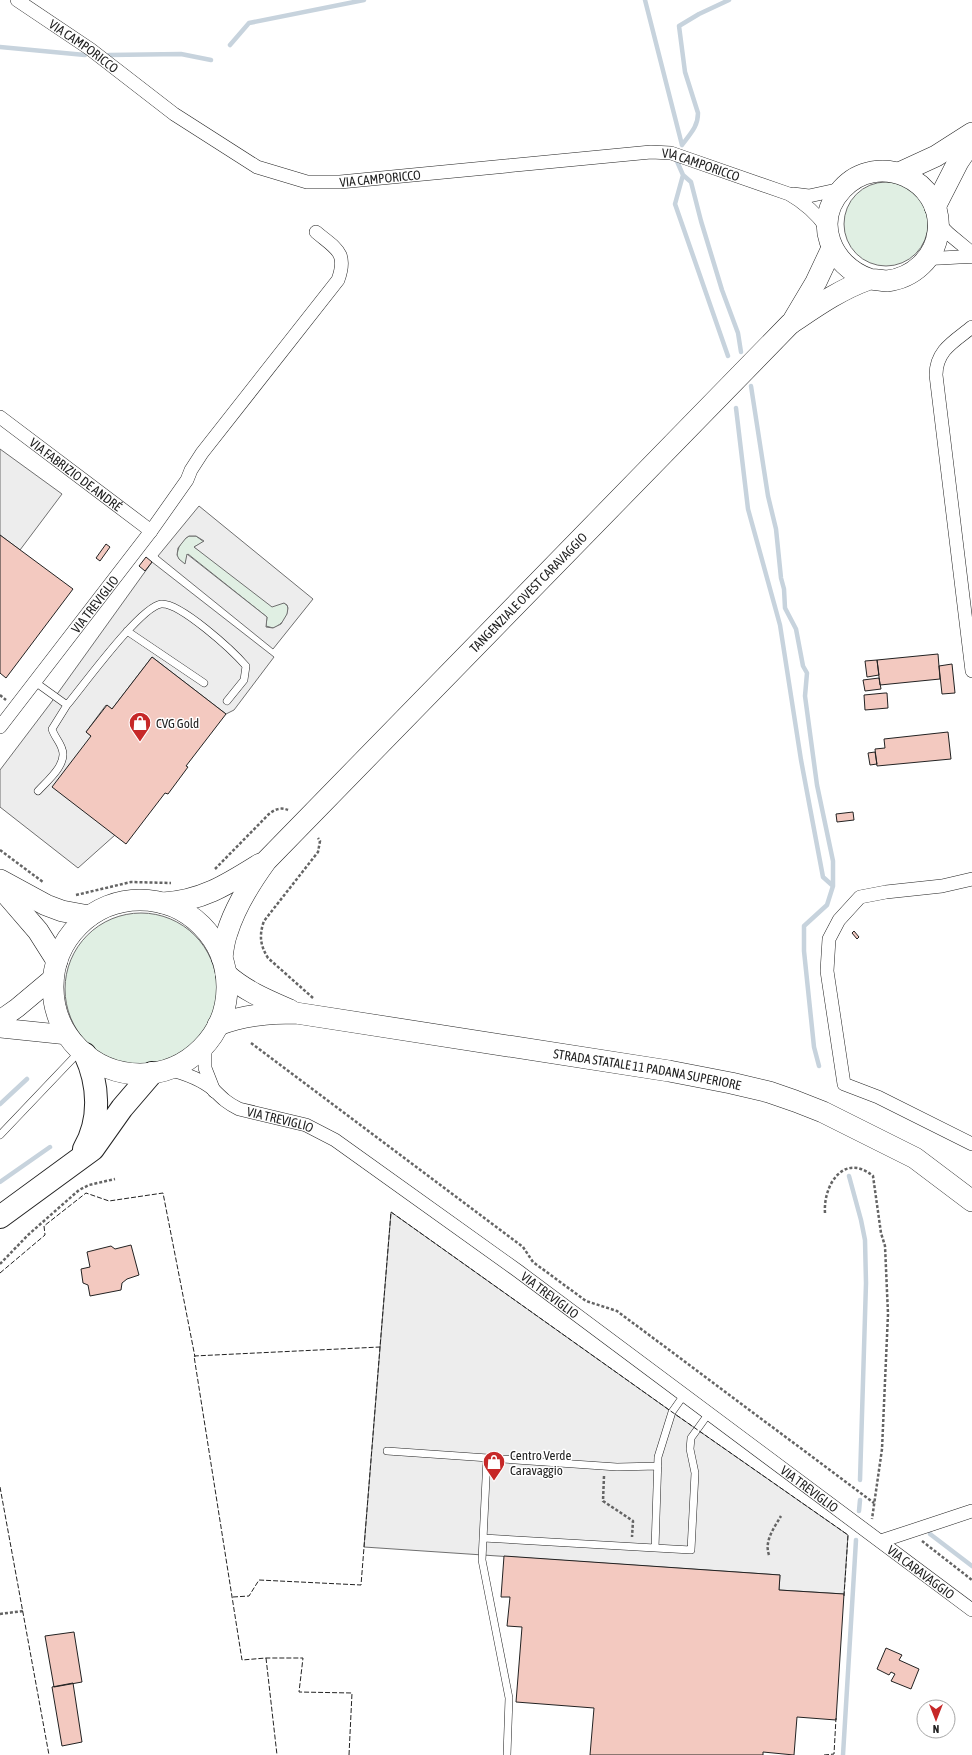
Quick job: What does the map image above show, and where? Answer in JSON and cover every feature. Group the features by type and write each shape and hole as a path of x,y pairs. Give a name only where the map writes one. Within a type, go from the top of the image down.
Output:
{"highway":[{"path":"78,1047 94,1078 96,1104 92,1132 79,1159"},
{"path":"0,1217 93,1149 122,1108 160,1071"}],"main road":[{"path":"899,173 936,156 972,133"},
{"path":"937,215 928,193 917,182 899,173 888,171 867,173 858,176 841,189 831,208 828,228 832,248 837,256 851,271 869,279 887,281 905,276 917,269 928,258 936,240 937,215 958,162 972,141"},
{"name":"TANGENZIALE OVEST CARAVAGGIO","path":"224,966 227,933 236,911 255,877 266,861 790,324 816,282 832,248"},
{"name":"TANGENZIALE OVEST CARAVAGGIO","path":"790,324 834,296 869,279"},
{"name":"TANGENZIALE OVEST CARAVAGGIO","path":"161,903 193,899 211,893 266,861"},
{"path":"0,880 46,906 62,911 89,916"},
{"path":"0,888 38,931 55,969 54,1002 57,1013 78,1047"},
{"path":"0,1020 17,1008 55,969 68,939 89,916 102,909 127,901 138,900 161,903 178,909 194,919 210,936 224,966 227,995 218,1025 205,1045 188,1059 160,1071 128,1073 106,1067 78,1047 0,1028"},
{"name":"STRADA STATALE 11 PADANA SUPERIORE","path":"224,966 257,996 296,1013"},
{"name":"STRADA STATALE 11 PADANA SUPERIORE","path":"218,1025 237,1018 259,1014 296,1013 669,1071 731,1083 795,1100 823,1112 915,1158 972,1201"}],"street":[{"name":"VIA CAMPORICCO","path":"17,0 90,49 174,114 257,167 306,182 340,182 651,152 670,153 789,194 817,214 828,228"},
{"name":"VIA CAMPORICCO","path":"789,194 809,196 841,189"},
{"path":"937,215 949,234 972,253"},
{"name":"VIA TREVIGLIO","path":"1,724 151,531 187,480 191,470 202,453 338,280 342,267 341,255 316,232"},
{"path":"928,258 940,259 958,256 972,257"},
{"path":"972,327 946,348 939,357 936,375 972,671"},
{"name":"VIA FABRIZIO DE ANDRÉ","path":"0,417 151,531"},
{"path":"972,879 942,886 886,892 860,898 839,920 829,939 827,971 844,1084 878,1097 972,1144"},
{"name":"VIA TREVIGLIO","path":"205,1045 205,1068 214,1091"},
{"name":"VIA TREVIGLIO","path":"160,1071 192,1077 235,1107 306,1125 335,1140 518,1271 870,1533"},
{"path":"880,1541 972,1511"},
{"name":"VIA CARAVAGGIO","path":"870,1533 972,1610"}],"lane":[{"path":"38,791 61,763 64,756 62,748 55,739 52,729 67,705 127,631 146,611 153,607 169,604 183,611 235,653 246,666 244,680 227,701"},
{"path":"127,631 204,682"},
{"path":"35,682 67,705"},
{"path":"0,1135 78,1047"},
{"path":"655,1548 658,1457 672,1412 684,1394"},
{"path":"483,1538 691,1550 695,1473 690,1449 691,1438 709,1413"},
{"path":"387,1451 605,1466 658,1466"},
{"path":"487,1458 482,1560 509,1698 507,1755"}],"path":[{"path":"211,872 222,863 273,811 284,808 288,810"},
{"path":"314,999 268,958 264,951 261,936 264,922 318,852 320,841 318,838"},
{"path":"0,850 49,887"},
{"path":"70,895 132,882 176,883"},
{"path":"251,1042 524,1247 533,1262 539,1267 586,1301 617,1311 874,1504"},
{"path":"825,1213 828,1187 839,1173 852,1168 858,1168 869,1172 873,1176 881,1234 885,1246 888,1314 882,1449 870,1533"},
{"path":"0,1264 28,1235 79,1190 89,1185 115,1179"},
{"path":"605,1466 603,1501 633,1521 632,1547"},
{"path":"770,1555 767,1548 770,1534 781,1516"},
{"path":"910,1531 972,1580"},
{"path":"0,1614 23,1611"}],"green space":[{"path":"886,182 902,185 916,194 925,208 928,224 925,240 916,254 902,263 886,266 870,263 856,254 847,240 844,224 847,208 856,194 870,185"},
{"path":"189,536 196,536 204,542 194,547 287,605 288,612 285,619 276,627 273,628 266,626 267,617 188,554 185,565 177,557 177,554 180,545"},
{"path":"141,913 156,915 177,922 199,941 208,953 211,960 217,989 215,1004 208,1025 189,1047 177,1056 170,1059 141,1065 126,1063 105,1056 83,1037 74,1025 71,1018 65,989 67,974 74,953 93,931 105,922 112,919"}],"shaded area":[{"path":"0,449 62,494 20,550 0,535"},
{"path":"199,506 313,599 273,649 158,556","holes":["189,536 196,536 204,541 194,547 272,607 284,603 287,605 287,614 281,624 273,628 266,627 267,617 187,554 185,564 179,559 177,555 178,548 186,538"]},
{"path":"152,562 274,657 234,710 226,714 152,657 112,709 106,705 86,732 91,736 115,835 78,868 0,807 0,770 50,704"},
{"path":"391,1212 848,1535 844,1594 779,1590 780,1575 364,1547"}],"building":[{"path":"0,535 73,589 6,678 0,673"},
{"path":"106,544 110,547 100,561 96,558"},
{"path":"146,557 152,562 145,571 139,566"},
{"path":"938,654 940,679 880,685 877,660"},
{"path":"152,657 226,714 186,766 188,767 168,794 165,793 126,844 52,787 91,736 86,732 107,705 112,709"},
{"path":"877,660 879,675 867,677 865,661"},
{"path":"952,664 955,693 942,694 939,666"},
{"path":"879,678 881,689 865,691 863,680"},
{"path":"887,693 888,708 865,710 864,695"},
{"path":"948,732 951,759 877,766 875,749 885,748 884,739"},
{"path":"875,752 877,764 870,765 868,753"},
{"path":"853,812 854,820 837,822 836,814"},
{"path":"854,931 859,937 857,939 852,933"},
{"path":"131,1245 139,1275 127,1279 122,1283 121,1290 90,1296 88,1285 83,1283 81,1269 90,1267 87,1252 111,1246 115,1249"},
{"path":"504,1556 780,1575 779,1590 844,1594 836,1720 797,1717 794,1755 763,1752 763,1755 590,1755 594,1708 516,1702 522,1627 507,1626 510,1597 501,1597"},
{"path":"74,1632 82,1682 54,1687 45,1636"},
{"path":"886,1648 902,1655 899,1660 919,1669 911,1689 891,1681 895,1674 891,1672 889,1675 877,1669"},
{"path":"73,1683 82,1742 62,1746 52,1687"}],"waterway":[{"path":"230,45 249,23 364,0"},
{"path":"645,0 682,145"},
{"path":"682,145 691,134 697,122 698,113 685,72 679,26 699,14 729,0"},
{"path":"0,47 85,55"},
{"path":"109,55 181,54 211,60"},
{"path":"676,159 683,175 675,204 728,356"},
{"path":"683,175 691,182 722,290 738,333 741,352"},
{"path":"751,386 768,496 776,529 785,608 796,629 803,666 807,673 805,696 817,785 833,861 833,886"},
{"path":"736,408 748,509 780,625 801,760 823,877 833,886 827,905 804,926 804,951 814,1047 819,1066"},
{"path":"0,1104 27,1079"},
{"path":"0,1182 50,1147"},
{"path":"849,1176 865,1240 866,1283 860,1480"},
{"path":"859,1511 860,1500"},
{"path":"930,1534 972,1566"},
{"path":"843,1755 856,1540"}],"fence":[{"path":"0,1273 45,1235 44,1226 86,1193 109,1201 163,1193 195,1357"},
{"path":"349,1755 352,1693 299,1692 303,1658 266,1658 242,1660 194,1356 380,1347 391,1212 848,1535 844,1596"},
{"path":"233,1597 249,1596 259,1580 361,1585 380,1347"},
{"path":"0,1487 49,1755"},
{"path":"266,1658 277,1755"},
{"path":"824,1755 834,1754 836,1718"}],"place":[{"name":"CVG Gold","path":"140,742"},
{"name":"Centro Verde Caravaggio","path":"494,1482"}]}
